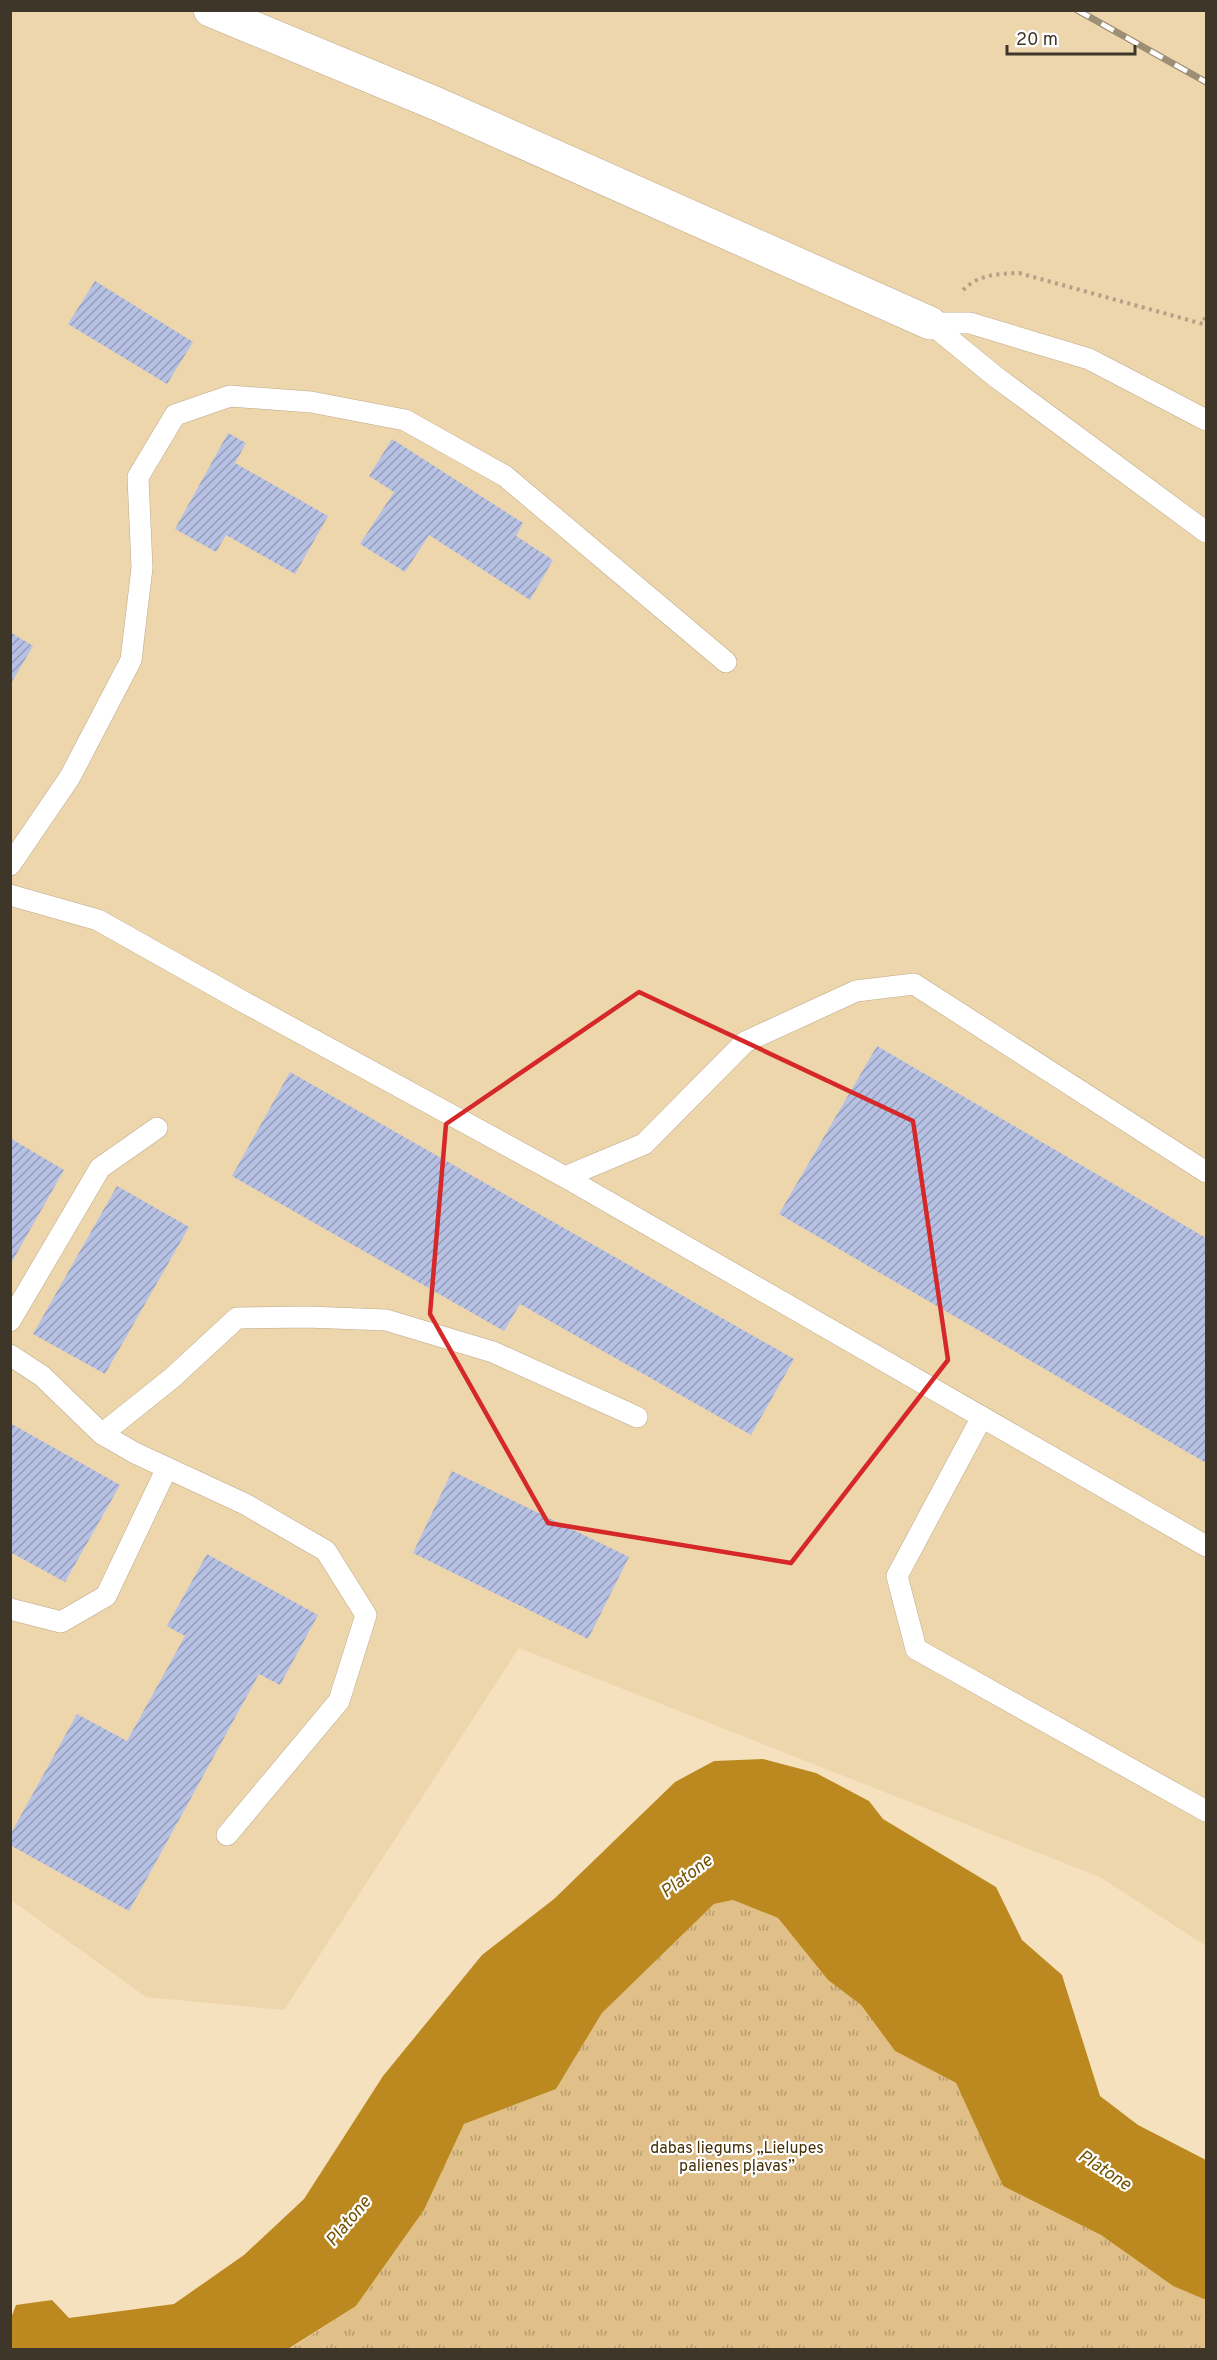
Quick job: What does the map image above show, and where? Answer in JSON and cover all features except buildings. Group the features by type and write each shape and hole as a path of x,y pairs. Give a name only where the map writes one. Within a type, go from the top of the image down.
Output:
{"street":[{"path":"210,10 437,104 930,323"}],"lane":[{"path":"930,323 970,323 1089,359 1206,420"},
{"path":"930,323 996,377 1206,532"},
{"path":"10,865 70,777 131,660 142,568 138,477 175,415 230,396 311,402 405,420 505,476 726,663"},
{"path":"10,894 98,920 252,1007 565,1177 1206,1546"},
{"path":"565,1177 644,1144 745,1042 856,991 914,984 1206,1172"},
{"path":"10,1321 100,1168 157,1128"},
{"path":"102,1434 172,1378 237,1318 307,1317 386,1320 493,1352 637,1417"},
{"path":"10,1355 42,1376 102,1434 167,1468 245,1504 326,1551 366,1615 339,1701 226,1836"},
{"path":"982,1417 897,1576 916,1649 1206,1811"},
{"path":"10,1609 61,1622 106,1596 167,1468"}],"path":[{"path":"930,323 972,282 992,275 1019,273 1203,324 1206,315"}],"highlighted area":[{"path":"639,992 913,1121 948,1360 791,1563 548,1523 430,1314 446,1124"}],"shaded area":[{"path":"11,11 1206,11 1206,1946 1100,1877 519,1648 284,2010 146,1997 11,1900"}],"green space":[{"name":"dabas liegums „Lielupes palienes pļavas”","path":"733,1900 778,1918 828,1980 861,2005 895,2051 956,2083 1003,2186 1101,2235 1173,2286 1206,2300 1206,2349 288,2350 356,2306 424,2210 464,2124 556,2089 602,2013 714,1904"}],"water":[{"name":"Platone","path":"763,1759 816,1773 869,1801 883,1819 996,1887 1022,1940 1062,1975 1100,2096 1138,2125 1206,2160 1206,2300 1173,2286 1101,2235 1003,2186 956,2083 895,2051 861,2005 828,1980 778,1918 733,1900 714,1904 602,2013 556,2089 464,2124 424,2210 356,2306 288,2349 11,2349 11,2318 16,2305 52,2300 69,2318 174,2304 244,2255 304,2199 383,2076 482,1955 554,1899 675,1782 714,1761"}],"railway":[{"path":"1077,10 1206,82"}]}
